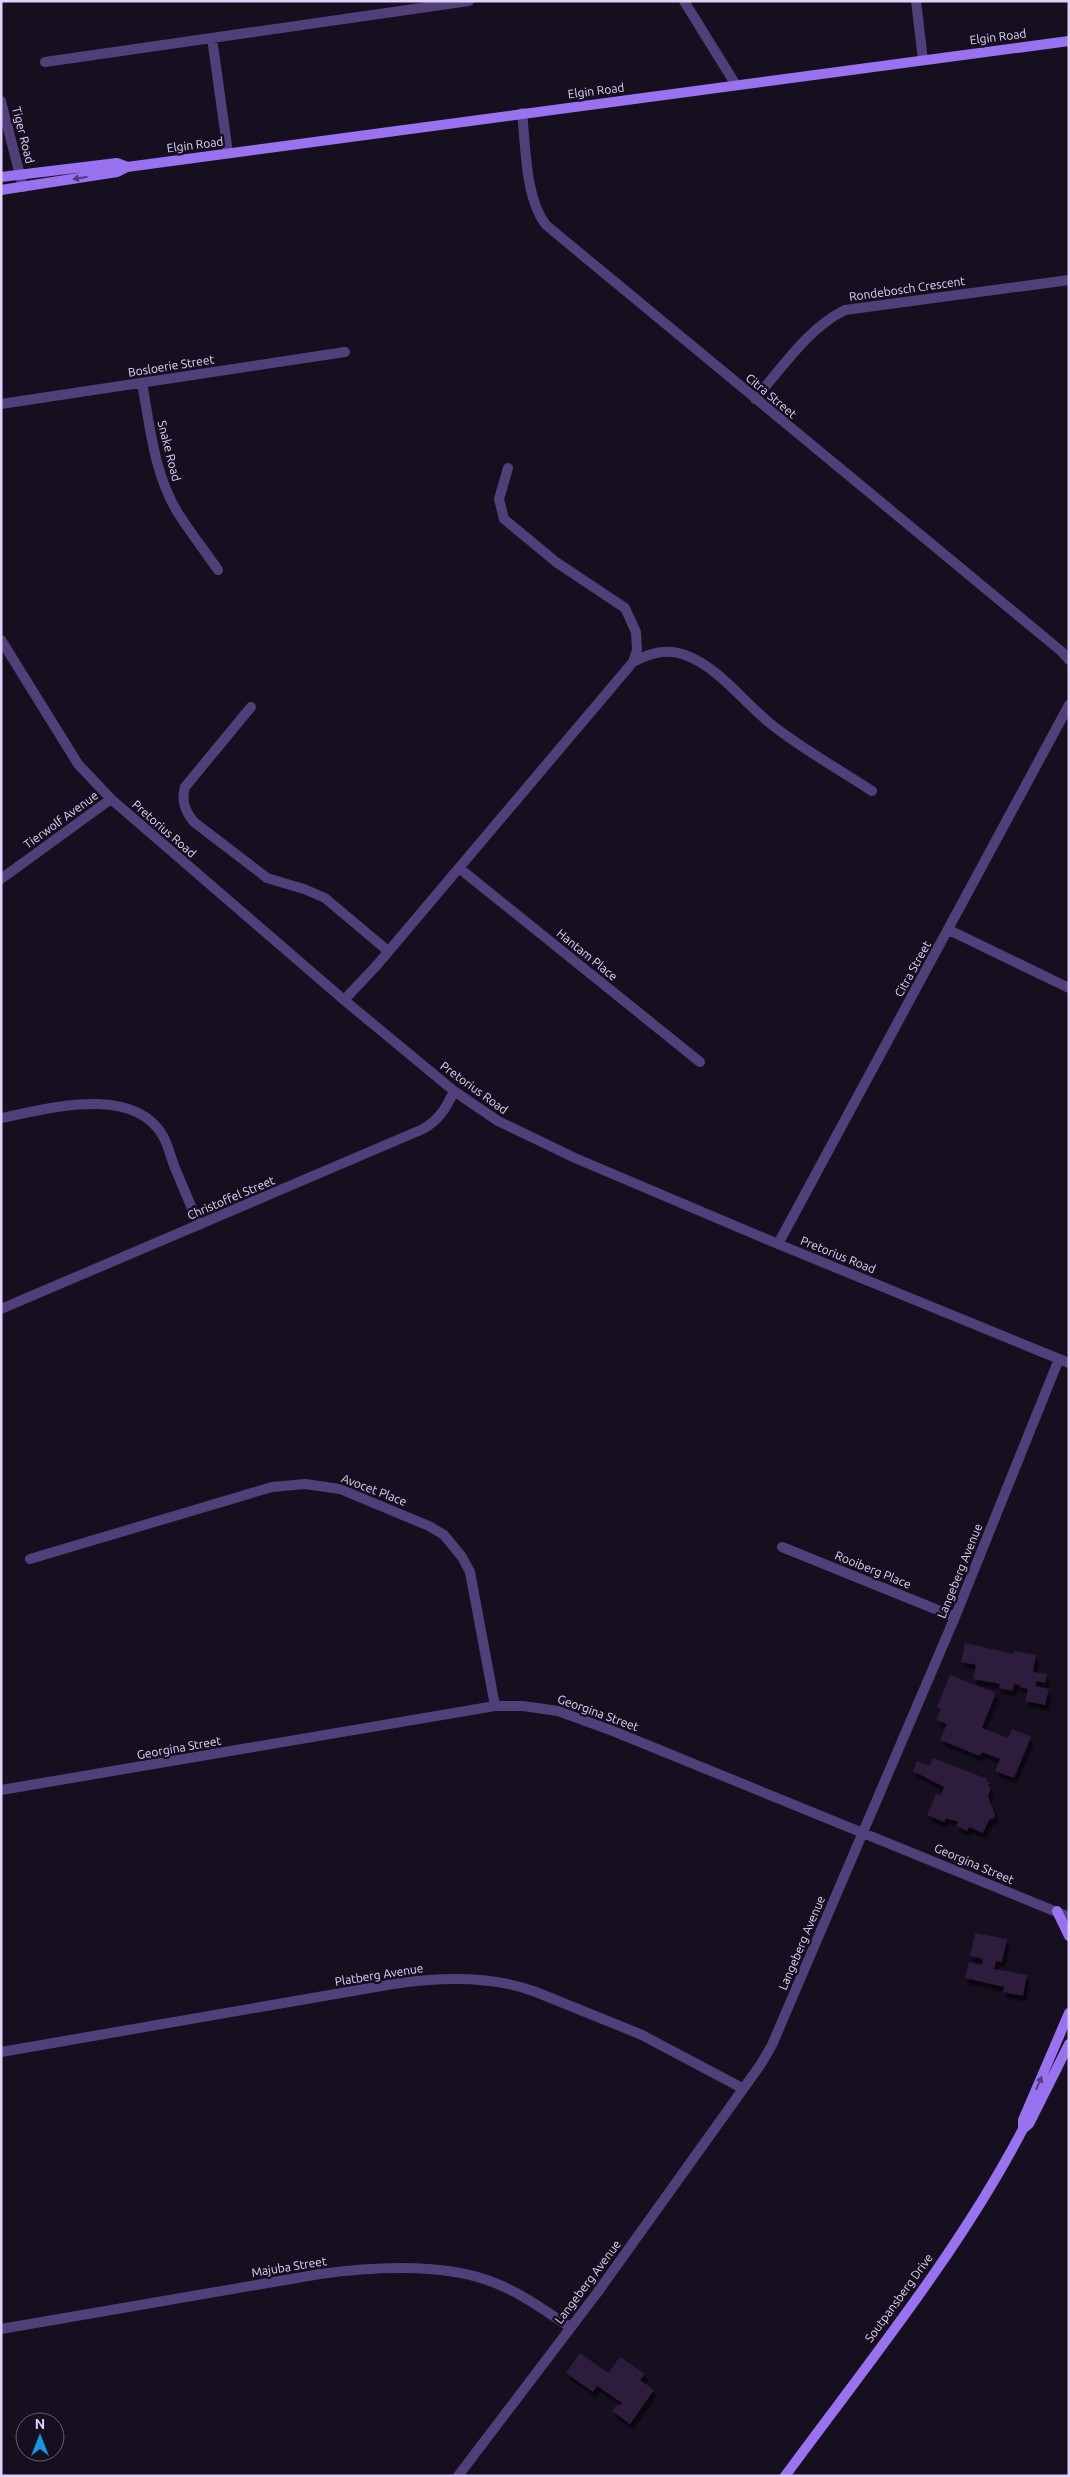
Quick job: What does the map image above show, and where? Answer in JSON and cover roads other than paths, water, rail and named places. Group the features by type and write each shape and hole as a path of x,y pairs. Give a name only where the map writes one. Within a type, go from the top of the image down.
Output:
{"street":[{"path":"45,62 469,1"},
{"path":"684,1 736,85"},
{"path":"916,1 922,60"},
{"path":"212,38 228,154"},
{"name":"Elgin Road","path":"1,190 117,172 127,167 1069,41"},
{"name":"Tiger Road","path":"1,101 23,187"},
{"name":"Citra Street","path":"522,114 532,196 546,225 755,400 1061,651 1069,660"},
{"name":"Elgin Road","path":"1,177 117,163 127,167"},
{"name":"Rondebosch Crescent","path":"755,400 807,339 833,316 845,310 1069,280"},
{"name":"Bosloerie Street","path":"1,404 345,352"},
{"name":"Snake Road","path":"142,383 153,444 166,489 177,512 218,570"},
{"path":"508,468 499,499 504,519 556,562 625,608 636,632 637,650 634,662"},
{"name":"Pretorius Road","path":"1,640 78,764 111,800 344,1000 483,1113 515,1131 778,1244 1064,1361"},
{"path":"344,1000 634,662 647,655 666,652 684,655 696,660 726,683 777,729 872,791"},
{"name":"Citra Street","path":"778,1244 1069,705"},
{"path":"252,706 185,787 183,800 188,814 194,822 259,873 272,881 304,889 324,898 388,951"},
{"name":"Tierwolf Avenue","path":"1,879 111,800"},
{"name":"Hantam Place","path":"458,868 700,1062"},
{"path":"949,930 1069,988"},
{"name":"Christoffel Street","path":"1,1309 423,1129 435,1122 445,1111 454,1090"},
{"path":"1,1118 84,1104 106,1104 128,1109 149,1120 163,1135 199,1225"},
{"name":"Langeberg Avenue","path":"458,2476 596,2294 761,2064 772,2045 1064,1361"},
{"name":"Avocet Place","path":"30,1559 272,1487 305,1484 340,1489 429,1526 454,1545 472,1579 495,1706"},
{"name":"Rooiberg Place","path":"782,1547 955,1618"},
{"name":"Georgina Street","path":"1,1790 495,1706 522,1706 558,1711 864,1832 1069,1917"},
{"path":"1057,1911 1069,1936"},
{"name":"Platberg Avenue","path":"1,2052 393,1984 420,1980 458,1979 520,1986 554,1999 642,2035 742,2088"},
{"name":"Soutpansberg Drive","path":"1024,2129 1025,2115 1069,2013"},
{"name":"Soutpansberg Drive","path":"785,2476 933,2274 998,2177 1024,2129 1030,2124 1069,2044"},
{"name":"Majuba Street","path":"1,2329 320,2274 371,2268 426,2270 486,2280 519,2294 570,2326"}]}
